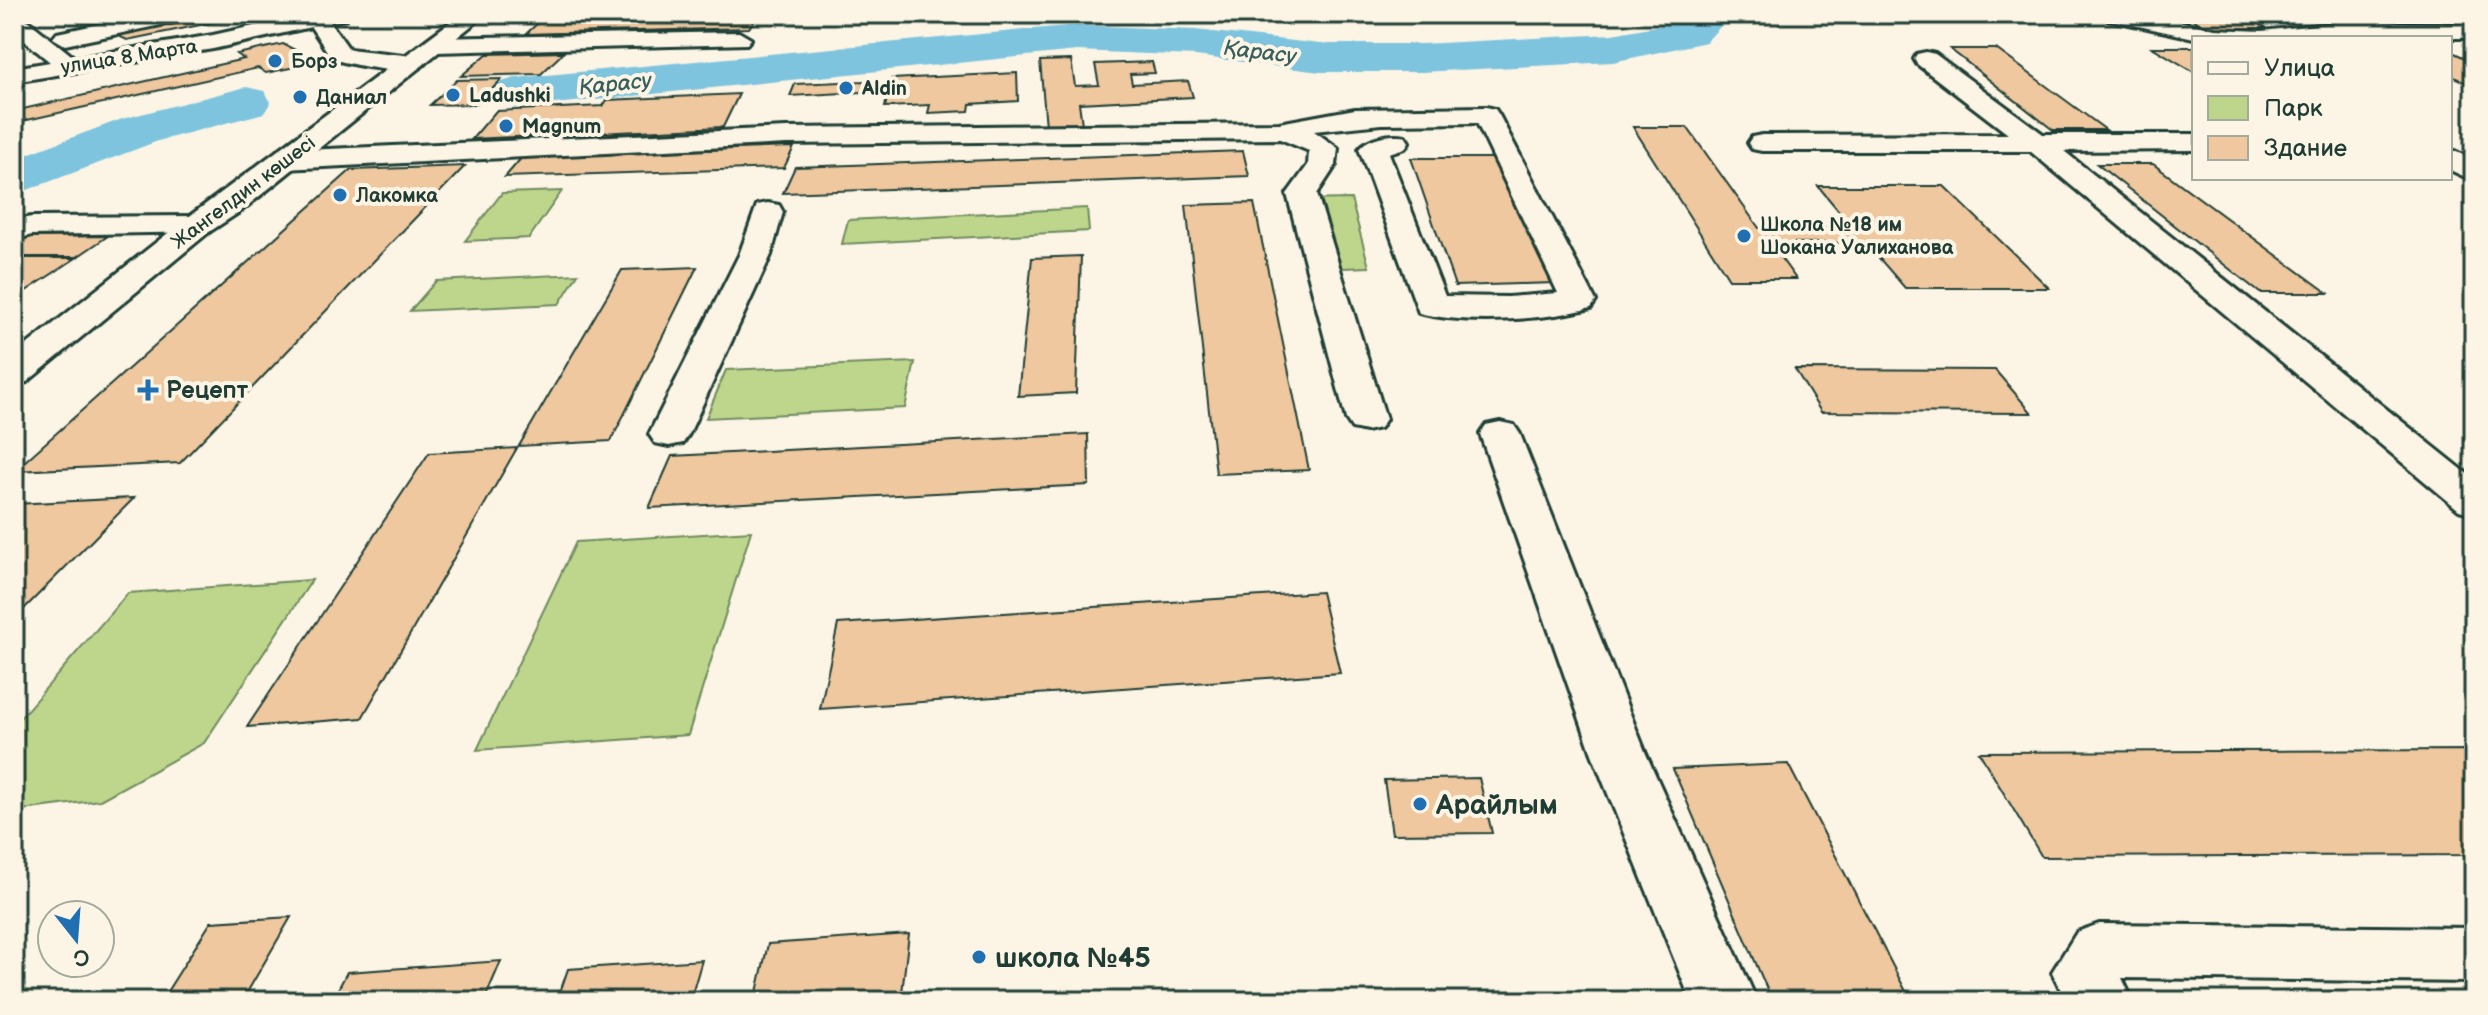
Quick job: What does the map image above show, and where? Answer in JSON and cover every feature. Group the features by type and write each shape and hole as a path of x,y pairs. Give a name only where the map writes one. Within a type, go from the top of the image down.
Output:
{"main road":[{"path":"28,30 87,14"},
{"path":"28,30 180,14"},
{"name":"Жангелдин көшесі","path":"14,374 198,225 230,204 475,14"},
{"path":"2114,14 2215,36"},
{"path":"2467,14 2474,17"},
{"path":"327,16 340,54 358,59 739,39"},
{"name":"улица 8 Марта","path":"14,75 213,42 327,16"},
{"path":"2280,36 2345,29 2474,31"},
{"path":"28,30 70,66"},
{"path":"1926,59 2036,142 2474,501"},
{"path":"1280,131 1303,123 1336,120 1486,115 1579,301 1508,308 1431,306 1373,149 1395,142"},
{"path":"284,160 786,136 1280,131 1304,136 1324,148 1322,165 1302,194 1366,419"},
{"path":"2452,141 2474,141"},
{"path":"1762,143 2192,142"},
{"path":"2452,159 2474,172"},
{"path":"669,434 755,255 768,212"},
{"path":"14,230 32,226 198,225"},
{"path":"1500,434 1619,754 1724,1001"},
{"path":"2100,1001 2084,972 2099,951 2474,955"}],"green space":[{"path":"562,191 529,238 465,241 502,193"},
{"path":"1351,199 1369,267 1315,269 1301,200"},
{"path":"1087,208 1089,231 842,244 848,220"},
{"path":"578,274 559,304 410,311 436,281"},
{"path":"915,362 905,408 706,418 726,370"},
{"path":"751,531 688,735 477,750 576,542"},
{"path":"312,580 204,743 100,800 14,811 14,725 128,593"}],"building":[{"path":"207,14 254,14 127,40 112,33"},
{"path":"767,14 918,14 764,17"},
{"path":"2184,14 2240,14 2267,28 2208,28"},
{"path":"2325,14 2378,14 2396,22 2343,22"},
{"path":"758,15 749,28 526,34 541,20"},
{"path":"283,44 319,62 266,73 258,68 14,123 14,111 244,59 237,54"},
{"path":"2152,47 2192,47 2192,71"},
{"path":"1950,49 1996,49 2106,130 2053,130"},
{"path":"564,52 541,74 461,76 487,54"},
{"path":"2452,52 2474,62 2474,87 2452,76"},
{"path":"1071,60 1075,86 1099,85 1095,64 1152,62 1155,73 1130,74 1132,84 1188,81 1193,97 1079,103 1082,124 1046,126 1040,61"},
{"path":"1017,73 1018,101 970,104 969,111 928,113 930,105 885,107 891,79"},
{"path":"502,79 477,104 430,105 457,80"},
{"path":"865,81 862,92 790,96 795,84"},
{"path":"739,94 723,127 472,139 496,111 603,106 607,100"},
{"path":"1633,127 1687,127 1759,228 1853,228 1818,186 1944,186 2049,288 1905,288 1866,243 1770,243 1796,279 1729,279"},
{"path":"794,147 784,168 505,177 523,156"},
{"path":"1243,151 1249,176 783,193 795,167"},
{"path":"1411,158 1498,158 1555,283 1455,286"},
{"path":"2097,164 2153,164 2328,293 2260,293"},
{"path":"465,166 180,463 14,471 351,170"},
{"path":"1254,203 1309,470 1216,474 1186,205"},
{"path":"108,236 77,257 14,257 14,239 18,237"},
{"path":"1081,256 1076,393 1018,396 1032,258"},
{"path":"14,258 76,258 14,299"},
{"path":"697,267 611,441 519,446 622,270"},
{"path":"1795,369 1995,370 2032,413 1821,412"},
{"path":"1088,434 1089,485 649,508 672,456"},
{"path":"517,448 362,718 247,727 429,453"},
{"path":"134,498 14,619 14,504"},
{"path":"1321,592 1340,673 820,709 838,624"},
{"path":"2474,750 2474,855 2042,857 1979,752"},
{"path":"1788,764 1911,1001 1772,1001 1673,769"},
{"path":"1479,778 1492,833 1392,834 1384,780"},
{"path":"291,917 242,1001 161,1001 211,922"},
{"path":"909,934 901,1001 755,1001 768,944"},
{"path":"702,960 690,1001 557,1001 568,969"},
{"path":"501,961 484,1001 332,1001 347,972"}],"waterway":[{"name":"Қарасу","path":"515,93 1077,38 1196,43 1320,58 1421,58 1613,48 1690,33 1711,14"},
{"name":"Қарасу","path":"14,178 140,130 246,102"}],"place":[{"name":"Борз","path":"275,61"},
{"name":"Aldin","path":"846,88"},
{"name":"Ladushki","path":"453,95"},
{"name":"Даниал","path":"300,97"},
{"name":"Magnum","path":"506,126"},
{"name":"Лакомка","path":"340,195"},
{"name":"Школа №18 им Шокана Уалиханова","path":"1744,236"},
{"name":"Рецепт","path":"148,390"},
{"name":"Арайлым","path":"1420,804"},
{"name":"школа №45","path":"979,957"}]}
